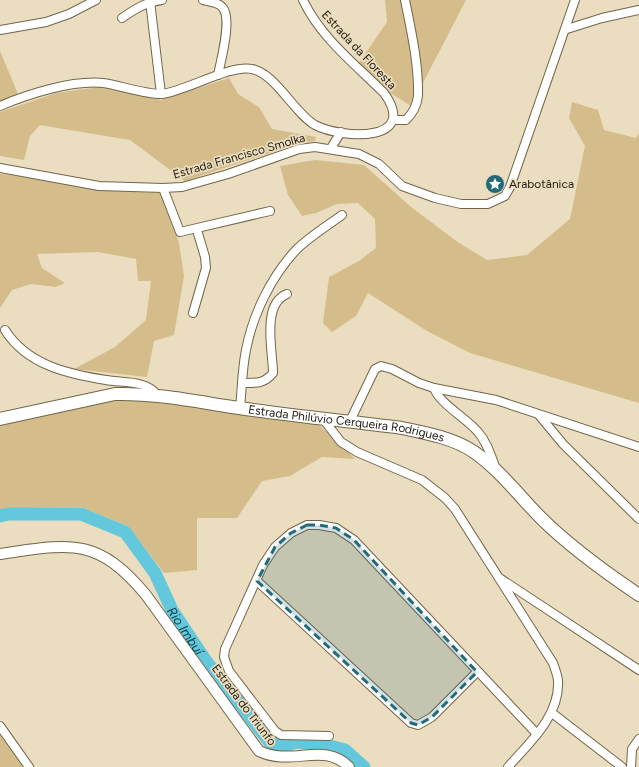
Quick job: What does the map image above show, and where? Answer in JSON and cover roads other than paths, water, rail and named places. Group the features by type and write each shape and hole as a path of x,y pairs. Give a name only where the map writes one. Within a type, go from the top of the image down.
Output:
{"main road":[{"name":"Estrada Philúvio Cerqueira Rodrigues","path":"0,419 115,394 157,395 240,408 402,428 453,441 474,452 497,471 541,519 602,570 639,595"}],"street":[{"path":"0,30 46,22 69,14 96,0"},
{"path":"122,18 150,1 162,0"},
{"path":"203,0 220,4 224,8 226,30 218,75"},
{"name":"Estrada da Floresta","path":"303,0 311,17 326,35 384,93 393,107 393,120"},
{"path":"0,106 18,98 56,88 101,83 161,94 218,75 252,69 261,73 307,119 316,125 340,132 375,134 389,128 393,120 406,120 412,114 418,97 413,43 405,0"},
{"name":"Estrada Francisco Smolka","path":"0,168 99,186 163,188 182,187 228,174 299,149 315,147 331,148 359,154 379,164 402,186 435,198 471,205 488,204 505,196 510,187 575,0"},
{"path":"150,1 161,94"},
{"path":"566,29 602,18 639,10"},
{"path":"331,148 340,132"},
{"path":"163,188 180,232 197,230 270,211"},
{"path":"240,408 246,350 257,315 268,289 282,267 297,250 342,215"},
{"path":"193,313 206,268 205,257 197,230"},
{"path":"242,383 260,383 268,380 273,373 270,327 277,301 281,296 287,294"},
{"path":"5,330 18,346 39,362 70,372 106,380 143,385 152,388 157,395"},
{"path":"350,421 377,367 392,368 419,383 434,388 496,400 639,446"},
{"path":"434,388 438,397 463,416 479,433 497,471"},
{"path":"539,414 563,444 639,519"},
{"path":"323,419 341,442 357,452 422,480 445,498 455,509 553,663 558,681 552,713 537,734 508,767"},
{"path":"329,736 281,735 276,731 229,671 224,657 225,649 263,565 275,547 291,533 307,525 319,525 336,528 354,540 537,734"},
{"name":"Estrada do Triunfo","path":"0,554 59,546 74,547 103,556 130,576 259,750 275,760 287,762 326,757 342,761 349,767"},
{"path":"497,576 639,670"},
{"path":"257,581 411,723 418,725 432,717 477,672"},
{"path":"552,713 622,767"},
{"path":"0,726 28,767"},
{"path":"630,767 632,749 639,739"}],"waterway":[{"name":"Rio Imbuí","path":"0,516 9,514 81,514 125,532 155,573 172,610 206,661 271,744 285,746 296,742 322,744 345,750 364,767"}],"place":[{"name":"Arabotânica","path":"495,184"}]}
